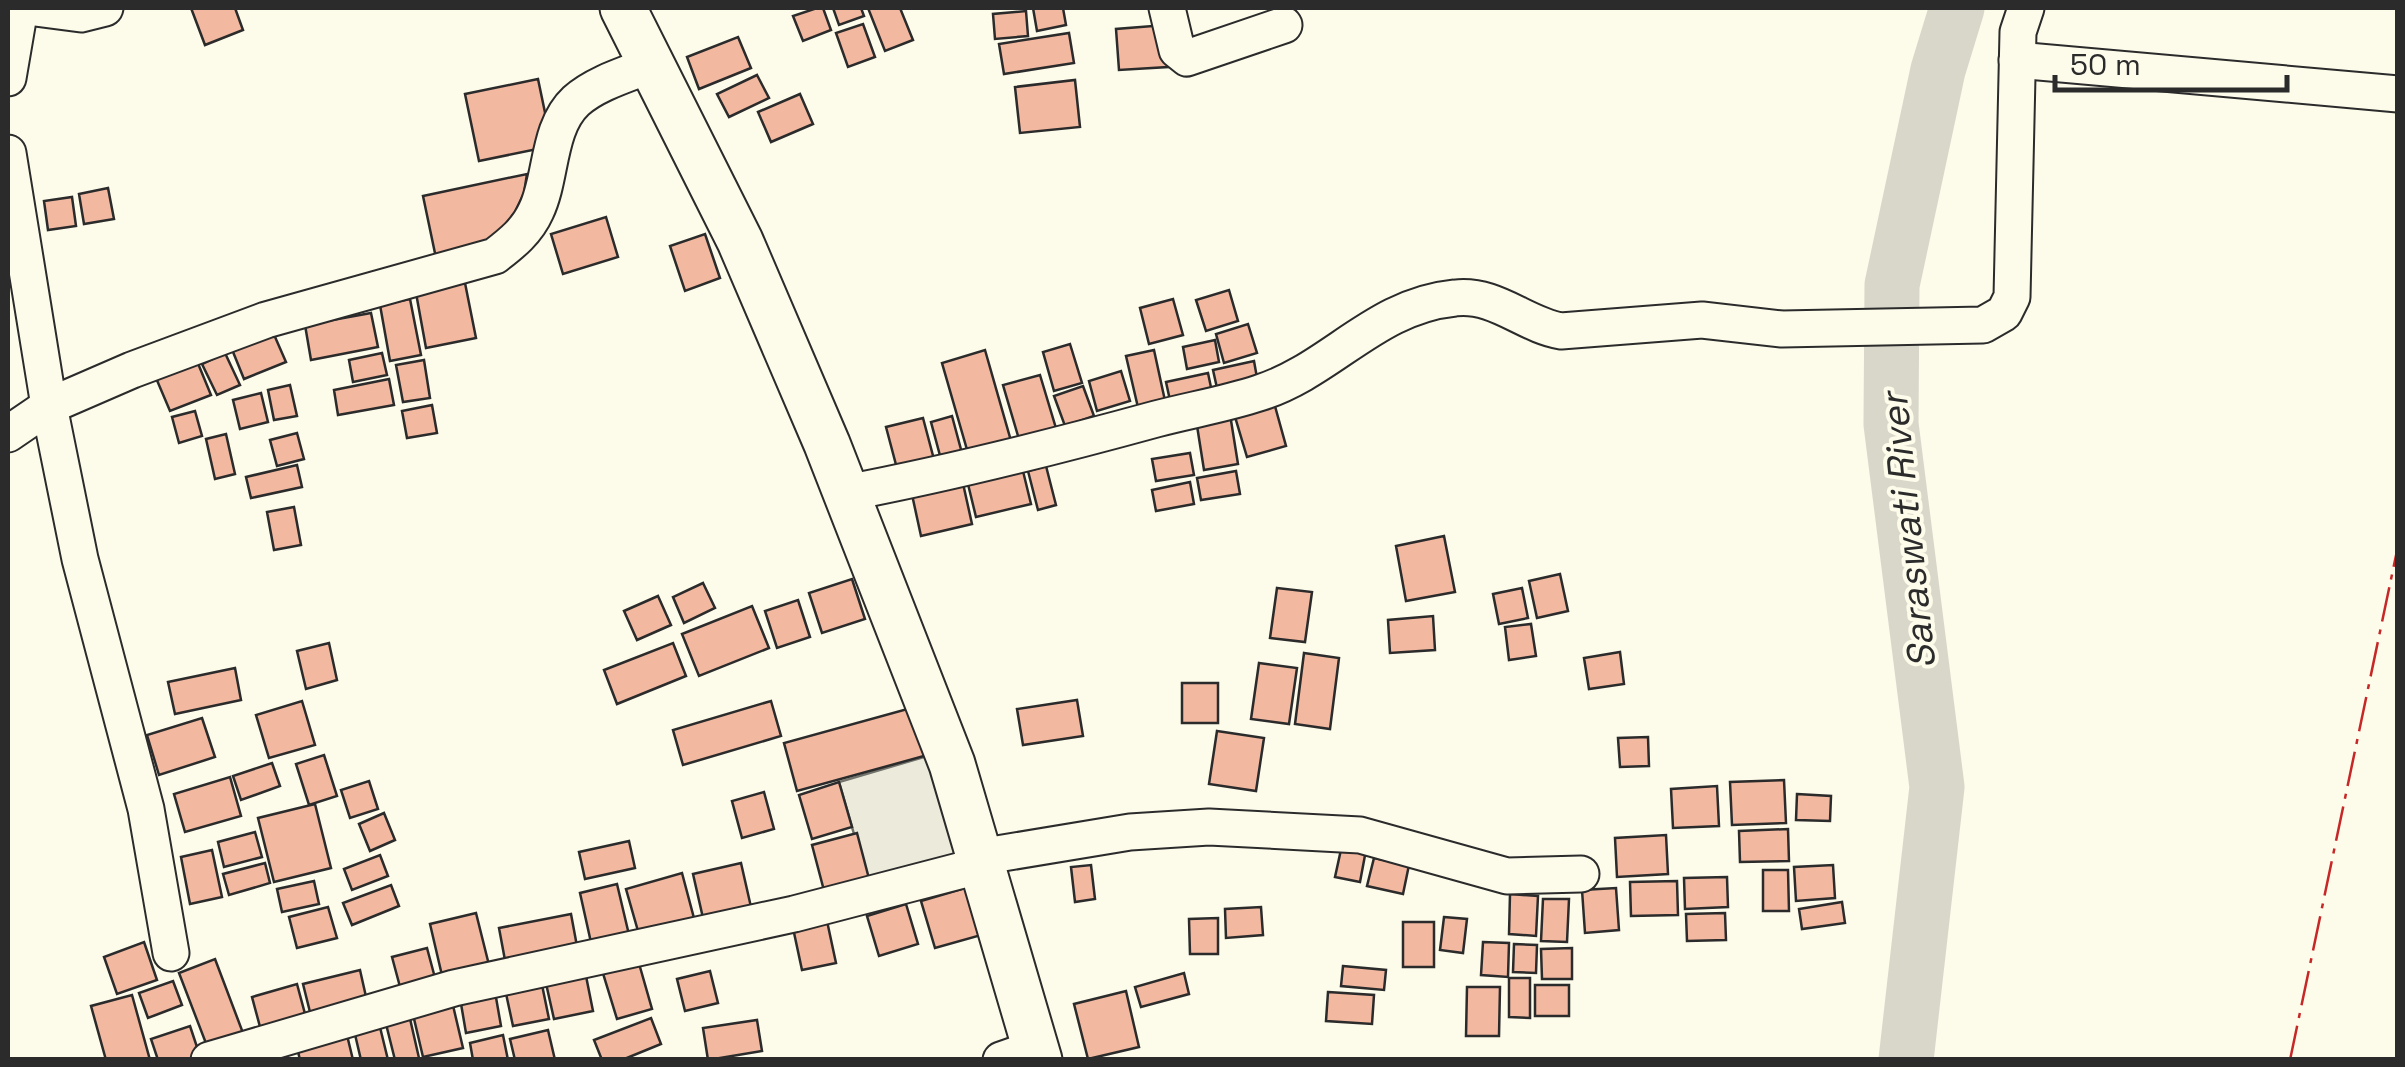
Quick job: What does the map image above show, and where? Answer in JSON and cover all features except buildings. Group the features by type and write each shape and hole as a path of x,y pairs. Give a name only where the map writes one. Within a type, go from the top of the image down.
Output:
{"main road":[{"path":"624,8 740,241 846,493 941,734 981,861 1025,1056"}],"street":[{"path":"8,78 20,8"},
{"path":"35,8 81,14 105,8"},
{"path":"1166,8 1177,50 1188,58 1284,26"},
{"path":"846,493 926,478 1261,393 1318,365 1388,316 1455,298 1481,298 1548,329 1561,331 1702,320 1782,329 1984,325 2004,314 2012,297 2018,32 2026,8"},
{"path":"2017,60 2398,94"},
{"path":"8,434 49,406 266,320 495,256 519,238 537,210 562,119 576,101 602,85 653,64"},
{"path":"8,153 49,406 80,559 146,810 170,953"},
{"path":"208,1060 454,988 794,914 981,861 1130,832 1210,826 1360,835 1507,876 1581,874"}],"shaded area":[{"path":"941,752 981,878 876,910 839,782"}],"waterway":[{"name":"Saraswati River","path":"1906,1060 1937,787 1891,424 1892,285 1938,70 1957,8"}],"power":[{"path":"2290,1060 2398,546"}]}
